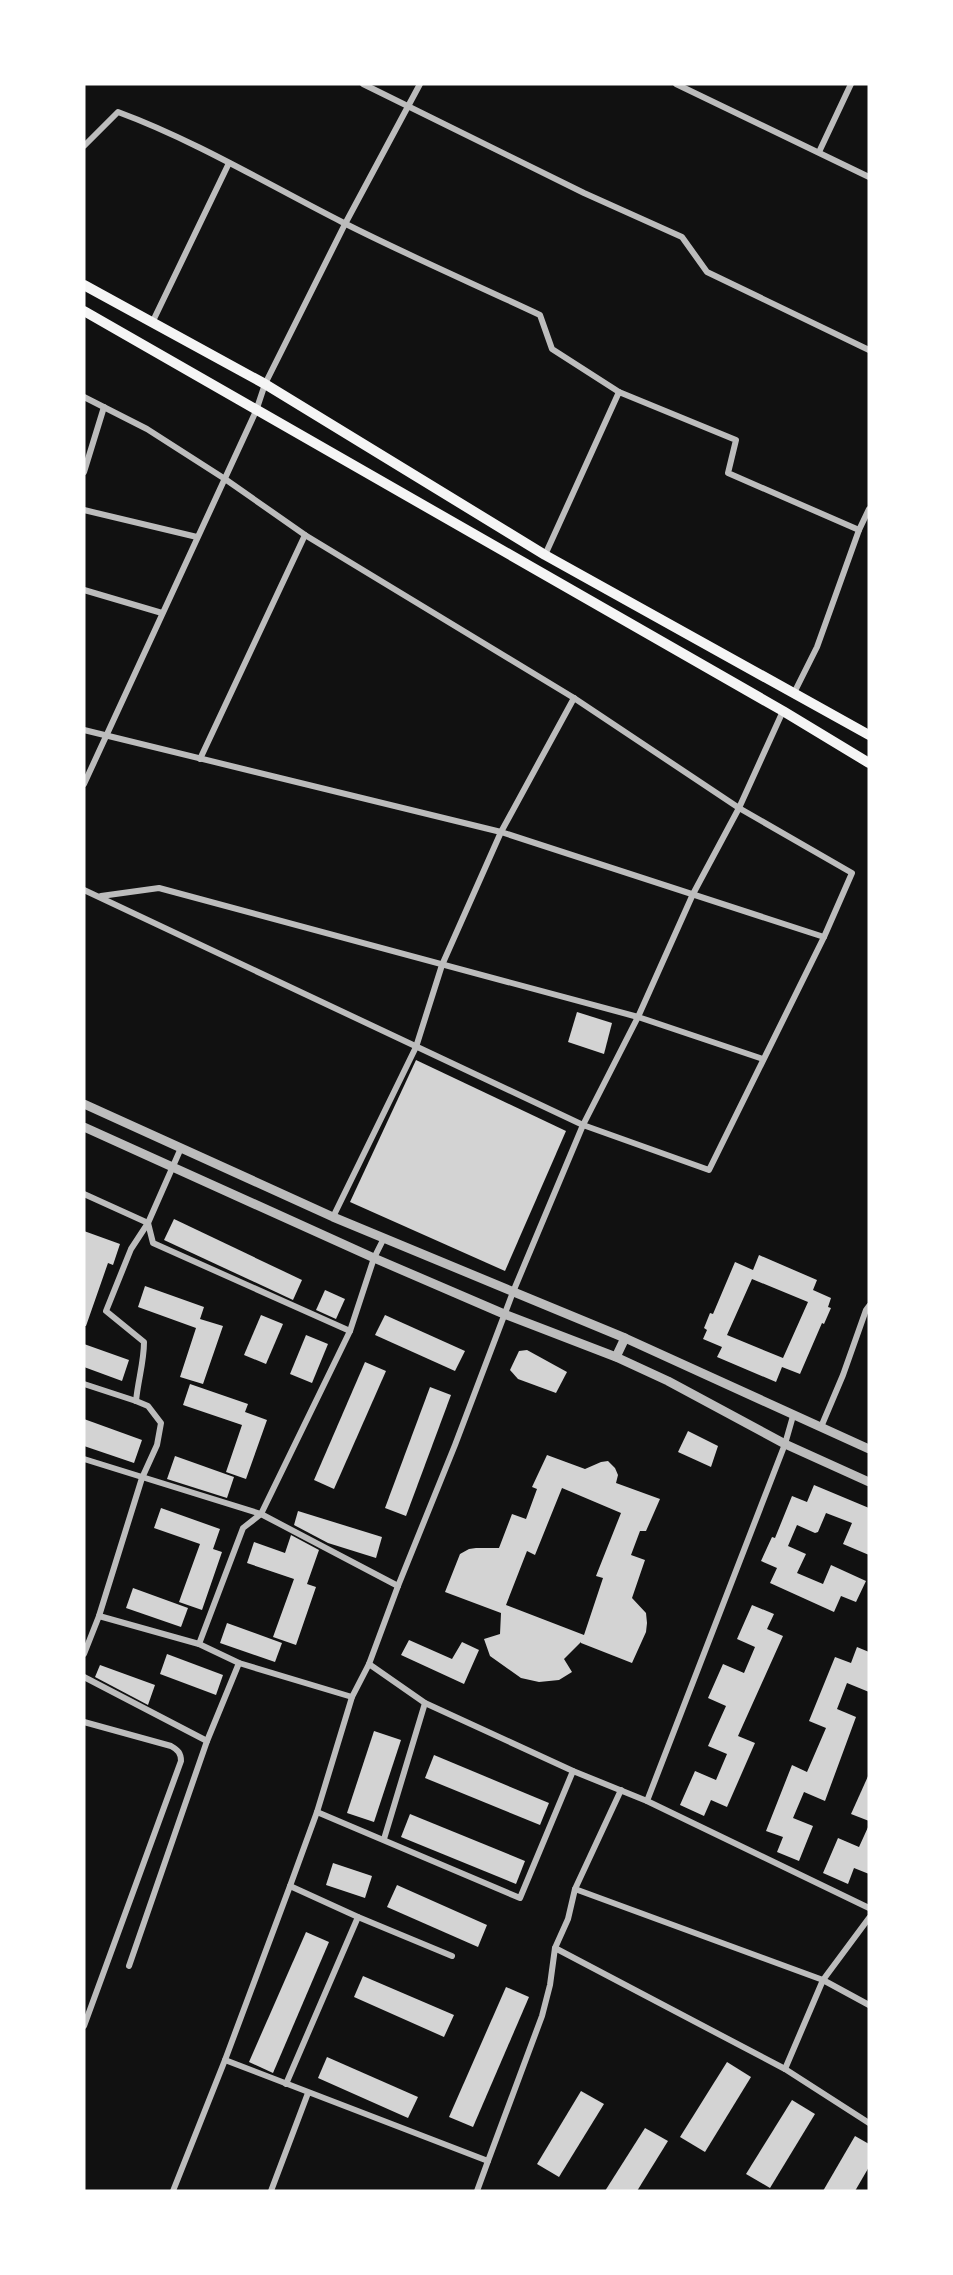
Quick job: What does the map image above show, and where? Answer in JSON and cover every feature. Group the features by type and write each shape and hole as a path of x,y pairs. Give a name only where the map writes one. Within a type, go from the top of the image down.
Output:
{"main road":[{"path":"84,285 265,384 545,555 869,735"},
{"path":"84,311 783,711 869,763"}],"street":[{"path":"363,84 584,193 682,237 707,272 869,350"},
{"path":"84,784 256,411 265,384 345,224 420,84"},
{"path":"676,84 869,177"},
{"path":"819,152 851,84"},
{"path":"84,146 118,112 229,163 345,224 540,315 552,349 619,392 736,440 728,473 859,530"},
{"path":"152,323 229,163"},
{"path":"545,555 619,392"},
{"path":"84,397 147,429 225,479 305,535 574,698 739,808 852,873 824,937 709,1170 583,1125 101,896 84,890"},
{"path":"84,472 104,407"},
{"path":"794,693 817,647 859,530 869,509"},
{"path":"84,510 197,537"},
{"path":"200,759 305,535"},
{"path":"84,590 162,613"},
{"path":"333,1217 416,1047 442,965 501,832 574,698"},
{"path":"173,2191 225,2060 317,1812 352,1697 369,1664 513,1292 583,1125 638,1017 693,894 739,808 783,711"},
{"path":"84,729 501,832 824,937"},
{"path":"101,896 159,888 638,1017 763,1059"},
{"path":"84,1104 333,1217 625,1338 869,1449"},
{"path":"84,1127 374,1258 504,1314 616,1357 668,1381 785,1444 869,1482"},
{"path":"136,1401 144,1361 144,1342 106,1311 131,1249 148,1223 181,1149"},
{"path":"84,1194 148,1223"},
{"path":"148,1223 153,1243 350,1331"},
{"path":"199,1644 243,1528 261,1514 350,1331 374,1258 384,1238"},
{"path":"821,1427 869,1306"},
{"path":"616,1357 625,1338"},
{"path":"84,1384 148,1406 161,1423 157,1445 142,1478 99,1616 84,1654"},
{"path":"648,1801 785,1444 793,1416"},
{"path":"84,1459 261,1514 398,1586"},
{"path":"99,1616 199,1644 239,1663 352,1697"},
{"path":"129,1966 207,1741 239,1663"},
{"path":"369,1664 425,1703 573,1771 648,1801 869,1908"},
{"path":"84,1677 207,1741"},
{"path":"384,1839 425,1703"},
{"path":"84,1722 171,1746 181,1755 181,1761 84,2026"},
{"path":"317,1812 520,1898 573,1771"},
{"path":"477,2191 542,2016 550,1985 555,1948 568,1919 575,1889 621,1790"},
{"path":"290,1886 452,1956"},
{"path":"575,1889 823,1980 869,2005"},
{"path":"286,2084 358,1917"},
{"path":"785,2069 823,1980 869,1918"},
{"path":"555,1948 785,2069 869,2124"},
{"path":"225,2060 488,2161"},
{"path":"271,2191 308,2093"}],"building":[{"path":"577,1012 612,1023 604,1054 568,1042"},
{"path":"416,1060 566,1131 505,1271 350,1202"},
{"path":"174,1219 302,1280 293,1300 164,1240"},
{"path":"84,1231 120,1244 113,1265 108,1263 86,1326 84,1326"},
{"path":"759,1255 817,1280 813,1290 831,1298 828,1307 831,1308 800,1374 782,1367 776,1382 717,1357 722,1347 703,1339 707,1330 704,1328 710,1313 713,1314 735,1262 753,1270","holes":["752,1279 808,1302 783,1358 727,1335"]},
{"path":"145,1286 204,1307 200,1319 223,1326 203,1384 180,1377 196,1328 138,1307"},
{"path":"325,1290 345,1299 336,1319 316,1310"},
{"path":"261,1315 283,1324 266,1364 244,1355"},
{"path":"385,1315 465,1351 455,1371 375,1335"},
{"path":"306,1335 328,1344 312,1383 290,1374"},
{"path":"84,1344 129,1360 122,1381 84,1367"},
{"path":"527,1350 567,1372 556,1393 518,1379 510,1370 519,1351"},
{"path":"365,1362 386,1371 334,1489 314,1480"},
{"path":"190,1384 248,1404 245,1412 267,1420 246,1479 226,1472 242,1425 183,1405"},
{"path":"430,1387 451,1395 406,1516 385,1508"},
{"path":"84,1419 142,1440 134,1463 84,1446"},
{"path":"688,1431 718,1446 711,1467 678,1452"},
{"path":"547,1455 585,1469 608,1461 618,1475 616,1483 660,1499 646,1531 640,1531 631,1555 645,1560 632,1598 646,1613 647,1623 646,1632 632,1663 581,1642 564,1659 572,1672 559,1680 539,1682 521,1678 490,1656 484,1639 500,1634 501,1613 445,1592 460,1554 469,1549 499,1548 512,1514 526,1519 537,1489 532,1487","holes":["562,1488 621,1513 596,1576 603,1578 584,1635 506,1605 527,1551 535,1555"]},
{"path":"175,1456 234,1477 227,1498 167,1479"},
{"path":"814,1485 869,1508 869,1555 843,1544 852,1523 826,1513 818,1532 815,1533 797,1525 788,1546 806,1554 797,1573 823,1584 831,1565 866,1581 856,1602 841,1596 834,1612 770,1583 777,1568 761,1561 772,1537 775,1538 792,1496 807,1502"},
{"path":"161,1508 220,1529 213,1549 222,1552 202,1610 179,1602 200,1544 154,1528"},
{"path":"298,1511 382,1537 376,1558 328,1543 294,1525"},
{"path":"291,1535 319,1550 307,1584 316,1587 296,1645 273,1637 294,1579 247,1563 254,1542 285,1553"},
{"path":"133,1588 188,1608 181,1627 126,1608"},
{"path":"752,1605 774,1614 767,1629 783,1636 738,1736 755,1743 727,1807 711,1800 704,1816 680,1805 695,1771 716,1780 727,1754 708,1746 726,1706 708,1698 723,1664 744,1673 755,1647 737,1639"},
{"path":"227,1623 282,1643 275,1662 220,1643"},
{"path":"409,1640 452,1659 462,1642 479,1650 464,1684 401,1655"},
{"path":"857,1647 869,1652 869,1692 847,1683 837,1709 856,1717 825,1801 804,1792 793,1818 813,1826 799,1861 777,1852 783,1837 766,1831 792,1765 807,1772 826,1728 809,1721 835,1657 851,1663"},
{"path":"167,1654 223,1675 216,1695 160,1674"},
{"path":"100,1665 155,1685 148,1705 95,1677"},
{"path":"374,1731 401,1740 374,1822 347,1813"},
{"path":"434,1755 549,1803 540,1825 425,1778"},
{"path":"869,1774 869,1821 851,1814"},
{"path":"410,1814 525,1861 516,1884 401,1837"},
{"path":"869,1825 869,1874 854,1868 848,1884 823,1873 838,1838 859,1847"},
{"path":"333,1863 372,1876 365,1898 326,1885"},
{"path":"397,1885 487,1925 478,1947 387,1907"},
{"path":"306,1932 329,1942 273,2073 249,2062"},
{"path":"363,1976 454,2015 444,2037 354,1997"},
{"path":"506,1987 529,1997 473,2127 449,2117"},
{"path":"327,2057 418,2097 408,2118 318,2078"},
{"path":"727,2062 751,2077 705,2152 680,2137"},
{"path":"581,2091 604,2104 559,2177 537,2164"},
{"path":"792,2100 815,2114 770,2188 746,2174"},
{"path":"645,2128 668,2141 637,2191 605,2191"},
{"path":"855,2136 869,2144 869,2167 855,2191 823,2191"}]}
